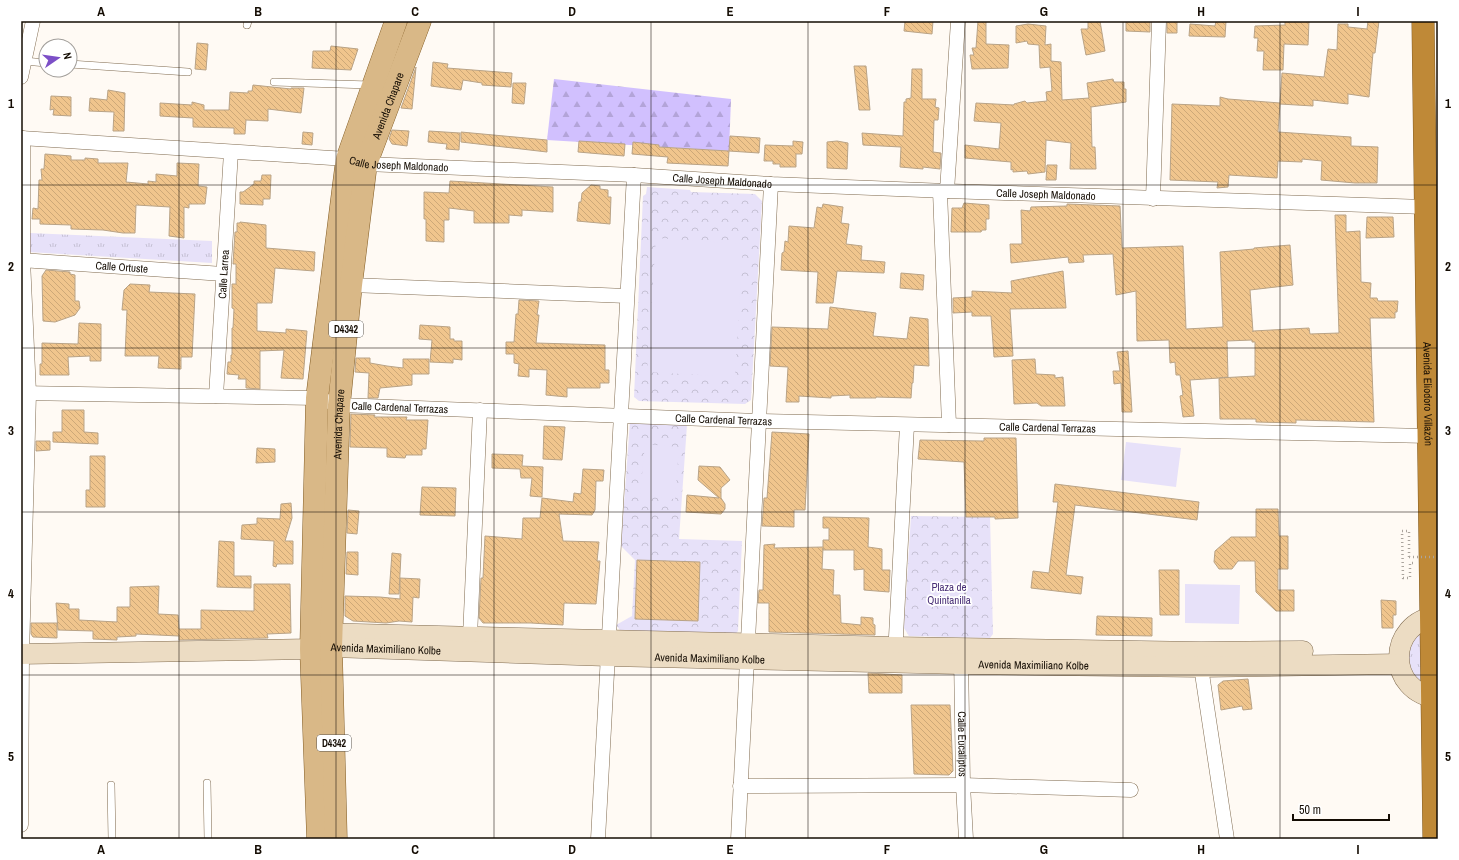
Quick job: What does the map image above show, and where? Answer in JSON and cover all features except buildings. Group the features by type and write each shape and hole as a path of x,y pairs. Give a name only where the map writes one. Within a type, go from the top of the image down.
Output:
{"highway":[{"name":"Avenida Eliodoro Villazón","path":"1423,21 1428,436 1434,616 1434,839"}],"main road":[{"name":"Avenida Chapare","path":"318,839 321,640 316,398 356,161 373,86 396,21"},
{"name":"Avenida Chapare","path":"336,839 321,640 338,405 351,285 356,161 420,21"},
{"path":"1434,616 1416,623 1406,633 1399,657 1402,672 1407,682 1424,695 1434,698"},
{"name":"Avenida Maximiliano Kolbe","path":"22,654 321,640 470,637 608,648"},
{"name":"Avenida Maximiliano Kolbe","path":"321,640 961,656 1201,666 1399,657"},
{"name":"Avenida Maximiliano Kolbe","path":"961,656 1201,652 1399,657"}],"street":[{"path":"21,77 24,61 25,41 33,21"},
{"path":"949,425 944,191 958,21"},
{"path":"1153,199 1159,21"},
{"path":"21,825 25,393 22,260 22,138"},
{"name":"Calle Joseph Maldonado","path":"22,138 356,161 634,175 771,184 1153,199 1425,207"},
{"name":"Calle Larrea","path":"216,396 231,152"},
{"path":"598,839 634,175"},
{"path":"738,839 746,651 771,184"},
{"name":"Calle Ortuste","path":"22,260 223,274"},
{"path":"351,285 627,296"},
{"name":"Calle Cardenal Terrazas","path":"25,393 316,398 338,405 758,421 1428,436"},
{"path":"470,637 480,410"},
{"path":"895,655 907,424"},
{"name":"Calle Eucaliptos","path":"961,656 963,785 966,839"},
{"path":"1201,666 1227,839"},
{"path":"740,786 963,785 1131,790"}],"lane":[{"path":"24,61 38,62"},
{"path":"78,65 188,72"},
{"path":"274,82 373,86"},
{"path":"207,783 208,839"},
{"path":"111,785 112,839"}],"path":[{"path":"1410,563 1410,578 1403,578 1402,531 1409,530 1409,556 1438,557"}],"green space":[{"path":"554,79 731,99 729,151 547,140"},
{"path":"647,187 690,190 691,192 755,194 762,201 751,400 745,404 639,401 634,397 643,196 646,194"},
{"path":"30,233 212,241 212,263 28,252"},
{"path":"656,238 743,244 735,377 647,372"},
{"path":"630,421 687,425 679,539 742,541 738,631 731,639 623,634 616,625 632,616 635,560 621,546"},
{"path":"1126,442 1181,448 1176,487 1121,480"},
{"path":"645,444 679,447 675,499 640,496"},
{"name":"Plaza de Quintanilla","path":"911,516 990,517 993,634 990,638 909,636 904,628"},
{"path":"1185,584 1240,585 1239,624 1185,623"},
{"path":"1422,631 1423,687 1413,672 1408,659 1408,653 1411,646"}]}
